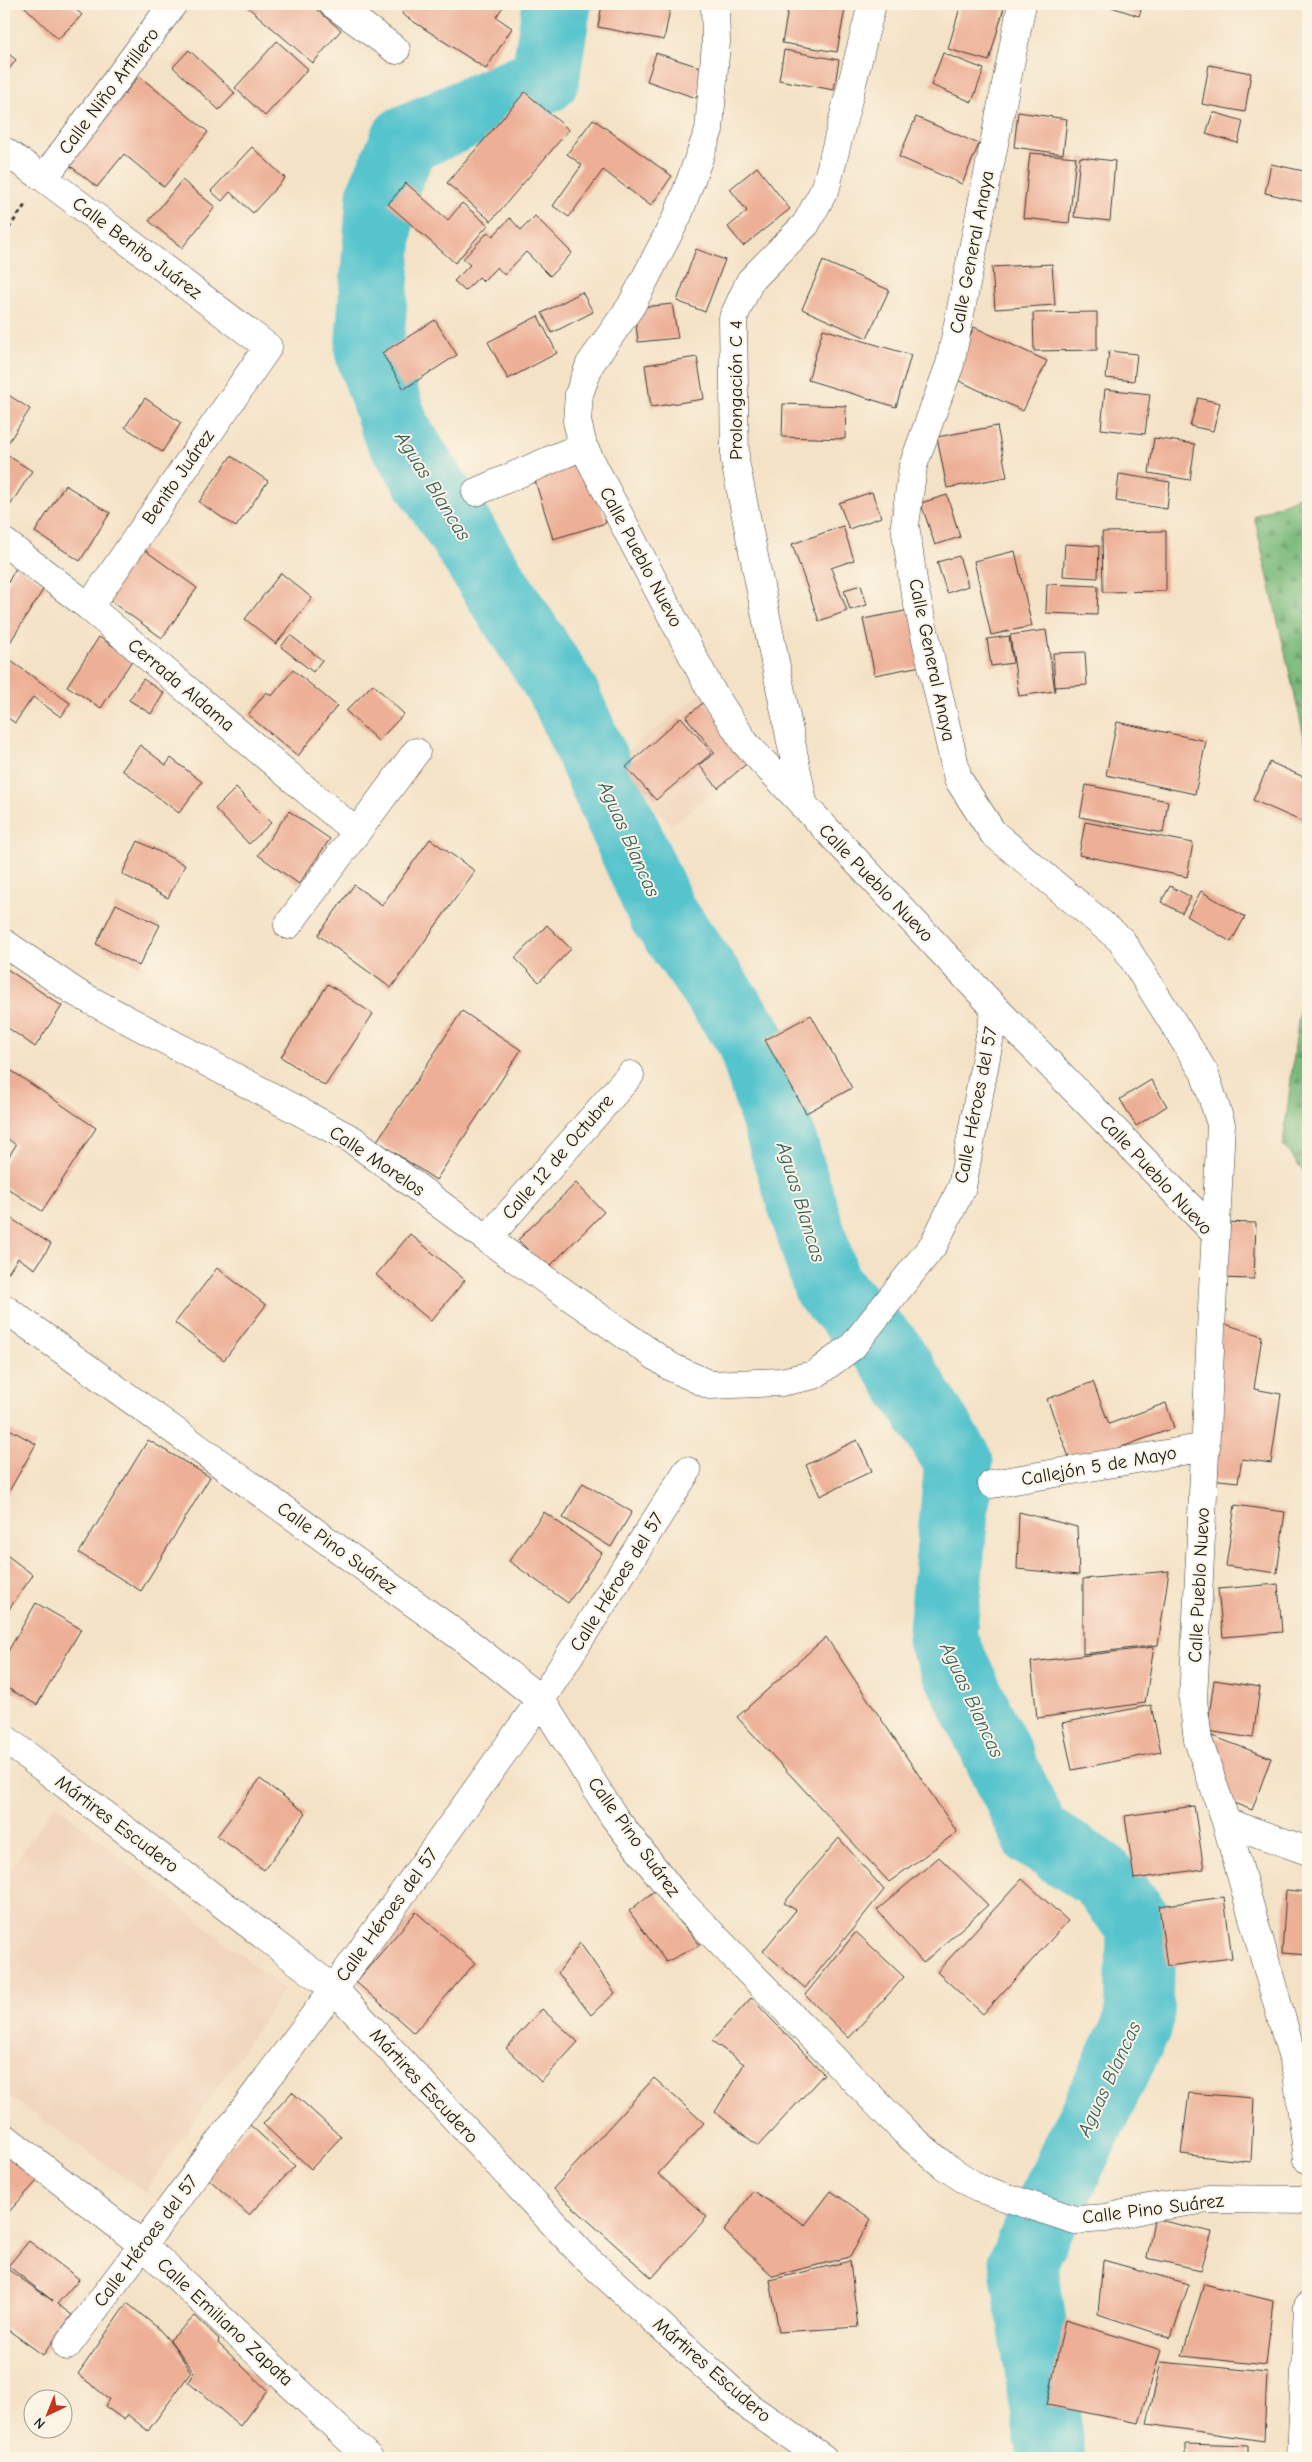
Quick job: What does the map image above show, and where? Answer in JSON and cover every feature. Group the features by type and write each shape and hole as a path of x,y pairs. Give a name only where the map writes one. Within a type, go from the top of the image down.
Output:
{"street":[{"name":"Calle Niño Artillero","path":"44,178 173,4"},
{"path":"333,4 396,50"},
{"name":"Calle Pueblo Nuevo","path":"715,4 716,42 709,130 678,215 631,306 590,364 579,394 577,421 583,446 709,687 746,743 804,807 995,1008 1215,1233 1194,1700 1198,1740 1226,1822 1297,2073 1308,2160"},
{"name":"Prolongación C 4","path":"804,807 735,460 732,318 750,281 806,224 826,187 872,4"},
{"name":"Calle General Anaya","path":"1022,4 950,364 913,466 905,525 913,578 958,779 993,834 1122,940 1204,1072 1221,1124 1215,1233"},
{"name":"Calle Benito Juárez","path":"4,151 44,178 268,347"},
{"name":"Benito Juárez","path":"88,607 268,347"},
{"path":"476,492 583,446"},
{"name":"Cerrada Aldama","path":"4,542 88,607 356,832"},
{"path":"288,925 416,752"},
{"name":"Calle Morelos","path":"4,943 76,992 353,1140 487,1239 671,1367 710,1385"},
{"name":"Calle Héroes del 57","path":"710,1385 781,1382 814,1375 852,1347 934,1244 962,1187 995,1008"},
{"name":"Calle 12 de Octubre","path":"487,1239 630,1075"},
{"name":"Calle Pino Suárez","path":"6,1315 465,1640 541,1700 614,1817 678,1899 904,2131 943,2165 978,2188 1075,2220 1106,2218 1148,2208 1208,2199 1308,2200"},
{"name":"Callejón 5 de Mayo","path":"992,1484 1206,1448"},
{"name":"Calle Héroes del 57","path":"67,2346 334,1989 541,1700 687,1471"},
{"name":"Mártires Escudero","path":"4,1738 334,1989 584,2256 752,2408 823,2458"},
{"path":"1226,1822 1308,1851"},
{"name":"Calle Emiliano Zapata","path":"4,2138 143,2245 369,2458"},
{"path":"1301,2458 1308,2306"}],"shaded area":[{"path":"703,692 754,760 671,825 614,762"},
{"path":"55,1804 284,1990 145,2192 4,2093 4,1879"}],"green space":[{"path":"1308,493 1308,754 1254,516"},
{"path":"1308,939 1308,1178 1283,1145"}],"building":[{"path":"22,4 70,4 82,15 58,39"},
{"path":"244,4 310,4 341,30 313,63"},
{"path":"408,4 505,4 496,17 512,28 486,69 402,14"},
{"path":"602,4 671,4 664,40 598,27"},
{"path":"789,4 816,4 845,9 837,52 782,43"},
{"path":"961,4 1005,4 989,61 948,49"},
{"path":"1102,4 1143,4 1139,16"},
{"path":"277,41 308,69 265,116 235,88"},
{"path":"4,50 16,60 4,76"},
{"path":"189,50 235,93 219,110 173,67"},
{"path":"784,50 839,60 834,90 779,80"},
{"path":"656,53 706,69 696,98 647,81"},
{"path":"943,53 984,69 972,102 931,85"},
{"path":"1209,65 1251,73 1245,112 1202,104"},
{"path":"139,76 208,132 164,187 124,154 97,187 68,164"},
{"path":"525,92 569,130 491,221 447,183"},
{"path":"1018,112 1067,119 1063,154 1014,147"},
{"path":"1213,112 1243,121 1238,143 1206,134"},
{"path":"916,117 979,144 962,184 899,157"},
{"path":"593,119 672,176 651,206 603,170 569,217 553,206 582,165 567,154"},
{"path":"252,147 285,178 253,213 230,192 222,201 211,191"},
{"path":"1030,153 1076,157 1069,223 1023,218"},
{"path":"1080,157 1115,161 1110,221 1074,217"},
{"path":"1271,164 1308,172 1305,202 1265,193"},
{"path":"757,167 790,209 743,246 728,227 747,211 730,189"},
{"path":"182,180 215,207 182,248 149,221"},
{"path":"406,183 448,220 462,203 488,225 455,263 388,204"},
{"path":"535,216 572,253 550,276 526,252 504,275 497,267 483,281 479,277 465,291 454,281 470,265 463,259 488,232 493,236 510,218 521,230"},
{"path":"696,249 725,260 705,312 677,301"},
{"path":"823,261 889,290 867,338 802,309"},
{"path":"1052,264 1055,305 995,309 992,267"},
{"path":"582,292 593,312 552,333 542,313"},
{"path":"672,304 678,338 638,342 634,308"},
{"path":"1097,312 1097,350 1034,351 1033,313"},
{"path":"538,316 557,353 508,379 488,342"},
{"path":"435,320 457,355 404,389 382,353"},
{"path":"974,327 1047,361 1023,411 951,377"},
{"path":"823,329 911,355 896,407 808,380"},
{"path":"1109,351 1137,354 1134,381 1106,378"},
{"path":"697,357 704,399 651,407 645,365"},
{"path":"1105,389 1150,394 1145,434 1101,429"},
{"path":"4,392 30,409 4,449"},
{"path":"145,398 181,423 162,452 125,427"},
{"path":"1198,398 1220,403 1213,431 1190,426"},
{"path":"783,404 846,406 845,439 782,437"},
{"path":"997,426 1007,477 947,488 937,437"},
{"path":"1154,438 1195,444 1190,480 1149,473"},
{"path":"4,453 32,471 4,515"},
{"path":"231,456 268,481 236,527 199,502"},
{"path":"585,458 606,523 553,539 533,474"},
{"path":"1119,474 1170,482 1167,509 1116,501"},
{"path":"65,485 110,513 80,561 35,532"},
{"path":"872,492 881,517 849,529 839,503"},
{"path":"947,495 960,537 935,545 921,503"},
{"path":"843,526 854,560 831,568 847,611 819,621 792,544"},
{"path":"1166,531 1166,591 1103,592 1102,532"},
{"path":"1065,544 1099,546 1098,578 1063,576"},
{"path":"139,546 197,588 162,638 102,595"},
{"path":"1015,551 1032,626 991,635 974,561"},
{"path":"959,556 968,586 947,593 937,562"},
{"path":"17,566 46,585 9,644 4,639 4,590"},
{"path":"281,573 312,598 276,644 245,619"},
{"path":"1047,584 1098,586 1097,615 1046,613"},
{"path":"861,585 867,605 850,610 844,590"},
{"path":"916,609 926,665 875,675 863,619"},
{"path":"1046,630 1055,691 1019,696 1010,635"},
{"path":"290,635 322,660 313,672 281,647"},
{"path":"1009,636 1013,663 991,666 987,639"},
{"path":"99,637 133,659 101,708 67,686"},
{"path":"1085,652 1087,685 1055,687 1053,653"},
{"path":"4,656 70,703 61,717 33,697 15,723 4,715"},
{"path":"293,670 337,706 298,756 248,715 266,692 272,696"},
{"path":"143,679 164,693 151,714 129,700"},
{"path":"373,684 404,714 378,741 346,711"},
{"path":"704,702 751,760 718,788 699,765 715,753 686,717"},
{"path":"681,717 712,753 656,800 626,767"},
{"path":"1117,722 1206,741 1195,794 1106,775"},
{"path":"140,745 166,765 171,758 202,782 179,813 122,770"},
{"path":"1270,762 1308,779 1308,816 1305,823 1253,800"},
{"path":"1086,785 1168,801 1163,833 1080,817"},
{"path":"236,788 271,823 249,844 215,809"},
{"path":"289,811 330,839 299,884 258,855"},
{"path":"1085,822 1193,843 1187,877 1079,855"},
{"path":"430,839 475,871 391,988 318,935 354,885 382,905"},
{"path":"138,841 185,865 168,898 122,874"},
{"path":"1170,886 1191,897 1182,913 1161,902"},
{"path":"1201,891 1245,917 1231,942 1187,916"},
{"path":"116,904 160,925 139,966 96,944"},
{"path":"547,925 571,949 539,982 515,958"},
{"path":"4,967 62,1006 35,1047 4,1025"},
{"path":"328,984 373,1014 325,1086 281,1057"},
{"path":"462,1011 521,1050 436,1180 377,1141"},
{"path":"811,1015 852,1088 806,1113 765,1040"},
{"path":"12,1071 96,1128 42,1211 4,1186 4,1164 16,1145 4,1136 4,1083"},
{"path":"1151,1080 1167,1106 1136,1126 1120,1099"},
{"path":"576,1183 604,1212 547,1269 518,1240"},
{"path":"4,1214 51,1244 35,1269 18,1258 4,1279"},
{"path":"1218,1222 1256,1223 1254,1279 1216,1278"},
{"path":"410,1234 465,1280 431,1321 376,1275"},
{"path":"217,1268 266,1305 224,1360 175,1323"},
{"path":"1222,1323 1262,1336 1254,1389 1281,1394 1271,1463 1242,1459 1238,1482 1210,1479"},
{"path":"1093,1382 1109,1424 1166,1403 1174,1428 1072,1465 1047,1399"},
{"path":"4,1426 36,1444 7,1495 4,1493"},
{"path":"148,1440 210,1477 141,1591 79,1553"},
{"path":"857,1440 872,1471 820,1496 806,1465"},
{"path":"583,1483 632,1512 611,1547 563,1518"},
{"path":"1235,1505 1285,1512 1277,1573 1226,1566"},
{"path":"544,1512 602,1553 568,1603 509,1561"},
{"path":"1019,1512 1077,1527 1079,1575 1017,1569"},
{"path":"4,1553 33,1575 4,1616"},
{"path":"1169,1571 1158,1645 1083,1654 1083,1579"},
{"path":"1278,1584 1282,1632 1223,1637 1218,1589"},
{"path":"36,1603 81,1629 37,1705 4,1686 4,1658"},
{"path":"826,1637 957,1832 889,1882 737,1717"},
{"path":"1154,1647 1145,1703 1037,1718 1031,1662"},
{"path":"1214,1680 1260,1687 1253,1738 1207,1731"},
{"path":"1151,1705 1161,1752 1072,1770 1062,1723"},
{"path":"1212,1736 1271,1758 1252,1810 1226,1800"},
{"path":"260,1779 306,1813 264,1870 217,1836"},
{"path":"1194,1806 1204,1869 1134,1879 1125,1816"},
{"path":"839,1838 884,1890 805,1988 763,1951 796,1910 784,1903"},
{"path":"939,1857 988,1905 923,1963 877,1910"},
{"path":"1022,1879 1068,1921 983,2014 937,1972"},
{"path":"1286,1890 1308,1892 1308,1955 1282,1953"},
{"path":"654,1891 700,1945 666,1962 629,1911"},
{"path":"1224,1897 1232,1958 1167,1966 1159,1906"},
{"path":"416,1912 475,1963 414,2033 356,1982"},
{"path":"856,1932 904,1977 849,2038 805,1995"},
{"path":"580,1943 615,1993 591,2015 558,1973"},
{"path":"751,1998 824,2074 758,2146 715,2112 744,2064 712,2041"},
{"path":"542,2009 578,2042 541,2082 506,2048"},
{"path":"654,2078 704,2123 658,2174 707,2217 652,2278 553,2189"},
{"path":"292,2092 341,2137 311,2169 263,2124"},
{"path":"1189,2093 1254,2098 1251,2162 1181,2154"},
{"path":"250,2125 295,2166 249,2215 204,2175"},
{"path":"4,2149 38,2180 4,2217"},
{"path":"753,2191 805,2225 831,2191 871,2219 850,2257 773,2276 724,2231"},
{"path":"1154,2219 1212,2232 1201,2270 1147,2258"},
{"path":"29,2241 79,2279 57,2304 72,2315 43,2355 4,2327 4,2272 6,2268 53,2301 8,2266"},
{"path":"1103,2260 1189,2284 1171,2338 1098,2314"},
{"path":"850,2261 858,2327 779,2332 770,2280"},
{"path":"1204,2284 1273,2301 1266,2365 1182,2356"},
{"path":"127,2303 158,2328 174,2346 191,2372 148,2431 128,2415 124,2420 105,2406 109,2399 78,2374"},
{"path":"195,2316 219,2339 218,2343 267,2390 240,2426 188,2382 194,2372 170,2340"},
{"path":"1065,2320 1161,2350 1139,2423 1047,2405"},
{"path":"1161,2362 1267,2372 1264,2441 1147,2424"},
{"path":"1186,2444 1248,2446 1248,2458 1186,2458"}],"waterway":[{"name":"Aguas Blancas","path":"557,4 545,79 405,140 381,195 369,351 396,430 565,695 662,913 750,1038 828,1288 889,1352 959,1462 942,1639 1036,1835 1100,1875 1141,1926 1139,2021 1023,2261 1052,2458"}]}
